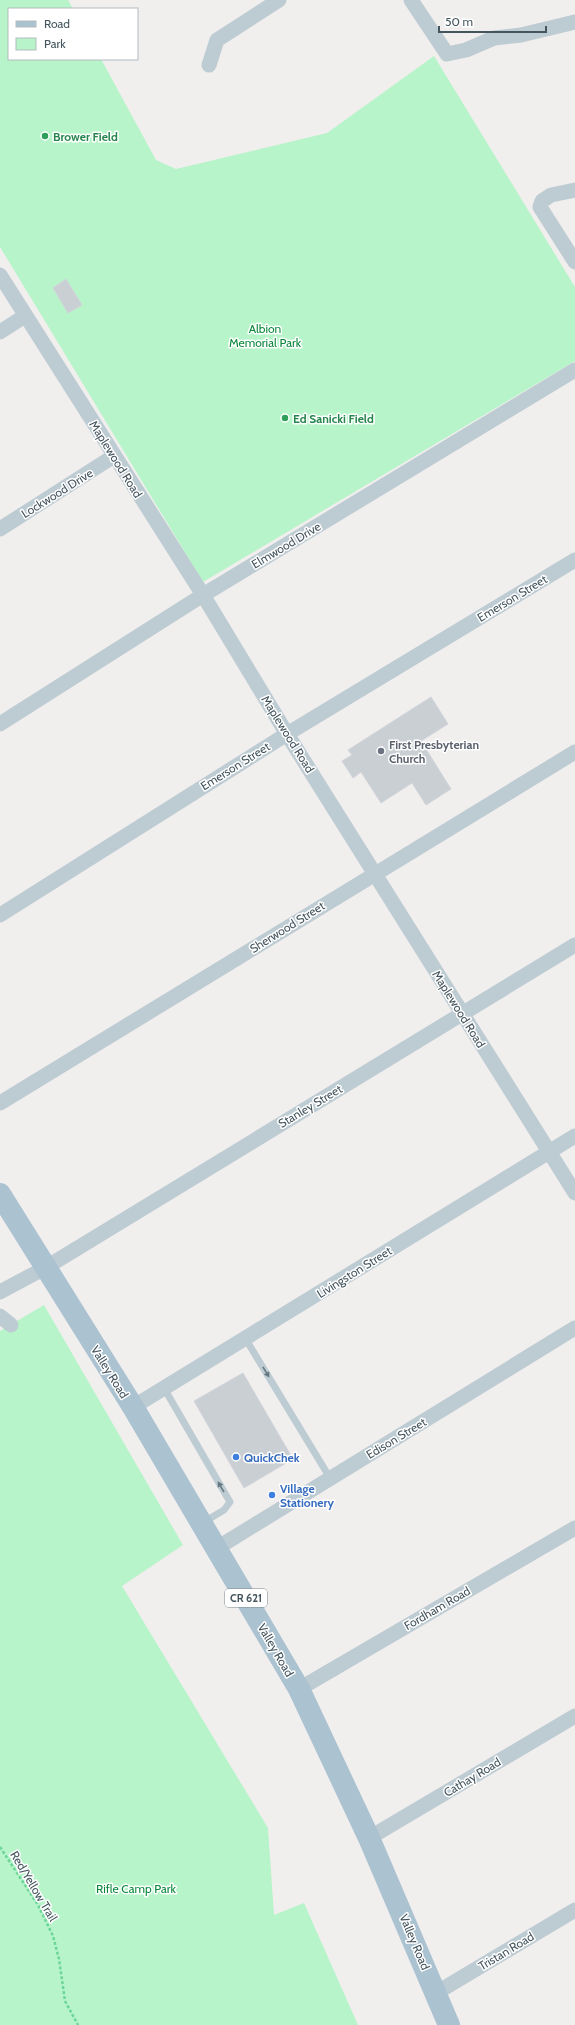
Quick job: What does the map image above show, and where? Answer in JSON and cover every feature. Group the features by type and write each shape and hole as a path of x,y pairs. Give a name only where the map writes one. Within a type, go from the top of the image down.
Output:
{"main road":[{"name":"Valley Road","path":"0,1194 132,1407 300,1689 369,1838 449,2025"}],"street":[{"path":"210,65 217,40 279,0"},
{"path":"411,0 447,54 466,50 494,38 521,35 575,22"},
{"path":"575,190 551,195 542,201 540,207 575,262"},
{"name":"Maplewood Road","path":"0,275 203,595 374,874 575,1193"},
{"path":"0,332 25,316"},
{"name":"Elmwood Drive","path":"0,724 203,595 575,370"},
{"name":"Lockwood Drive","path":"0,529 114,456"},
{"name":"Emerson Street","path":"0,915 287,734 575,560"},
{"name":"Sherwood Street","path":"0,1103 575,752"},
{"name":"Stanley Street","path":"0,1292 45,1268 575,945"},
{"name":"Livingston Street","path":"132,1407 575,1136"},
{"name":"Edison Street","path":"217,1548 575,1328"},
{"name":"Fordham Road","path":"300,1689 575,1528"},
{"name":"Cathay Road","path":"369,1838 575,1716"},
{"name":"Tristan Road","path":"436,1993 575,1910"}],"lane":[{"path":"245,1338 330,1478"},
{"path":"164,1388 230,1502 224,1510 202,1524"}],"path":[{"name":"Red/Yellow Trail","path":"0,1847 38,1905 53,1936 59,1958 65,2001 78,2025"}],"green space":[{"name":"Albion Memorial Park","path":"0,0 68,0 72,8 8,8 8,60 102,60 156,160 176,169 327,133 434,56 575,287 575,361 203,582 0,247"},
{"name":"Rifle Camp Park","path":"44,1305 183,1545 122,1586 268,1828 274,1915 304,1903 358,2025 0,2025 0,1331"}],"building":[{"path":"66,279 82,305 68,313 53,288"},
{"name":"First Presbyterian Church","path":"431,697 448,724 421,741 451,789 426,805 412,783 381,803 361,772 353,778 342,761 352,755 348,750"},
{"path":"243,1373 293,1459 244,1488 194,1401"}],"place":[{"name":"Brower Field","path":"45,136"},
{"name":"Ed Sanicki Field","path":"285,418"},
{"name":"First Presbyterian Church","path":"381,751"},
{"name":"QuickChek","path":"236,1457"},
{"name":"Village Stationery","path":"272,1495"}]}
